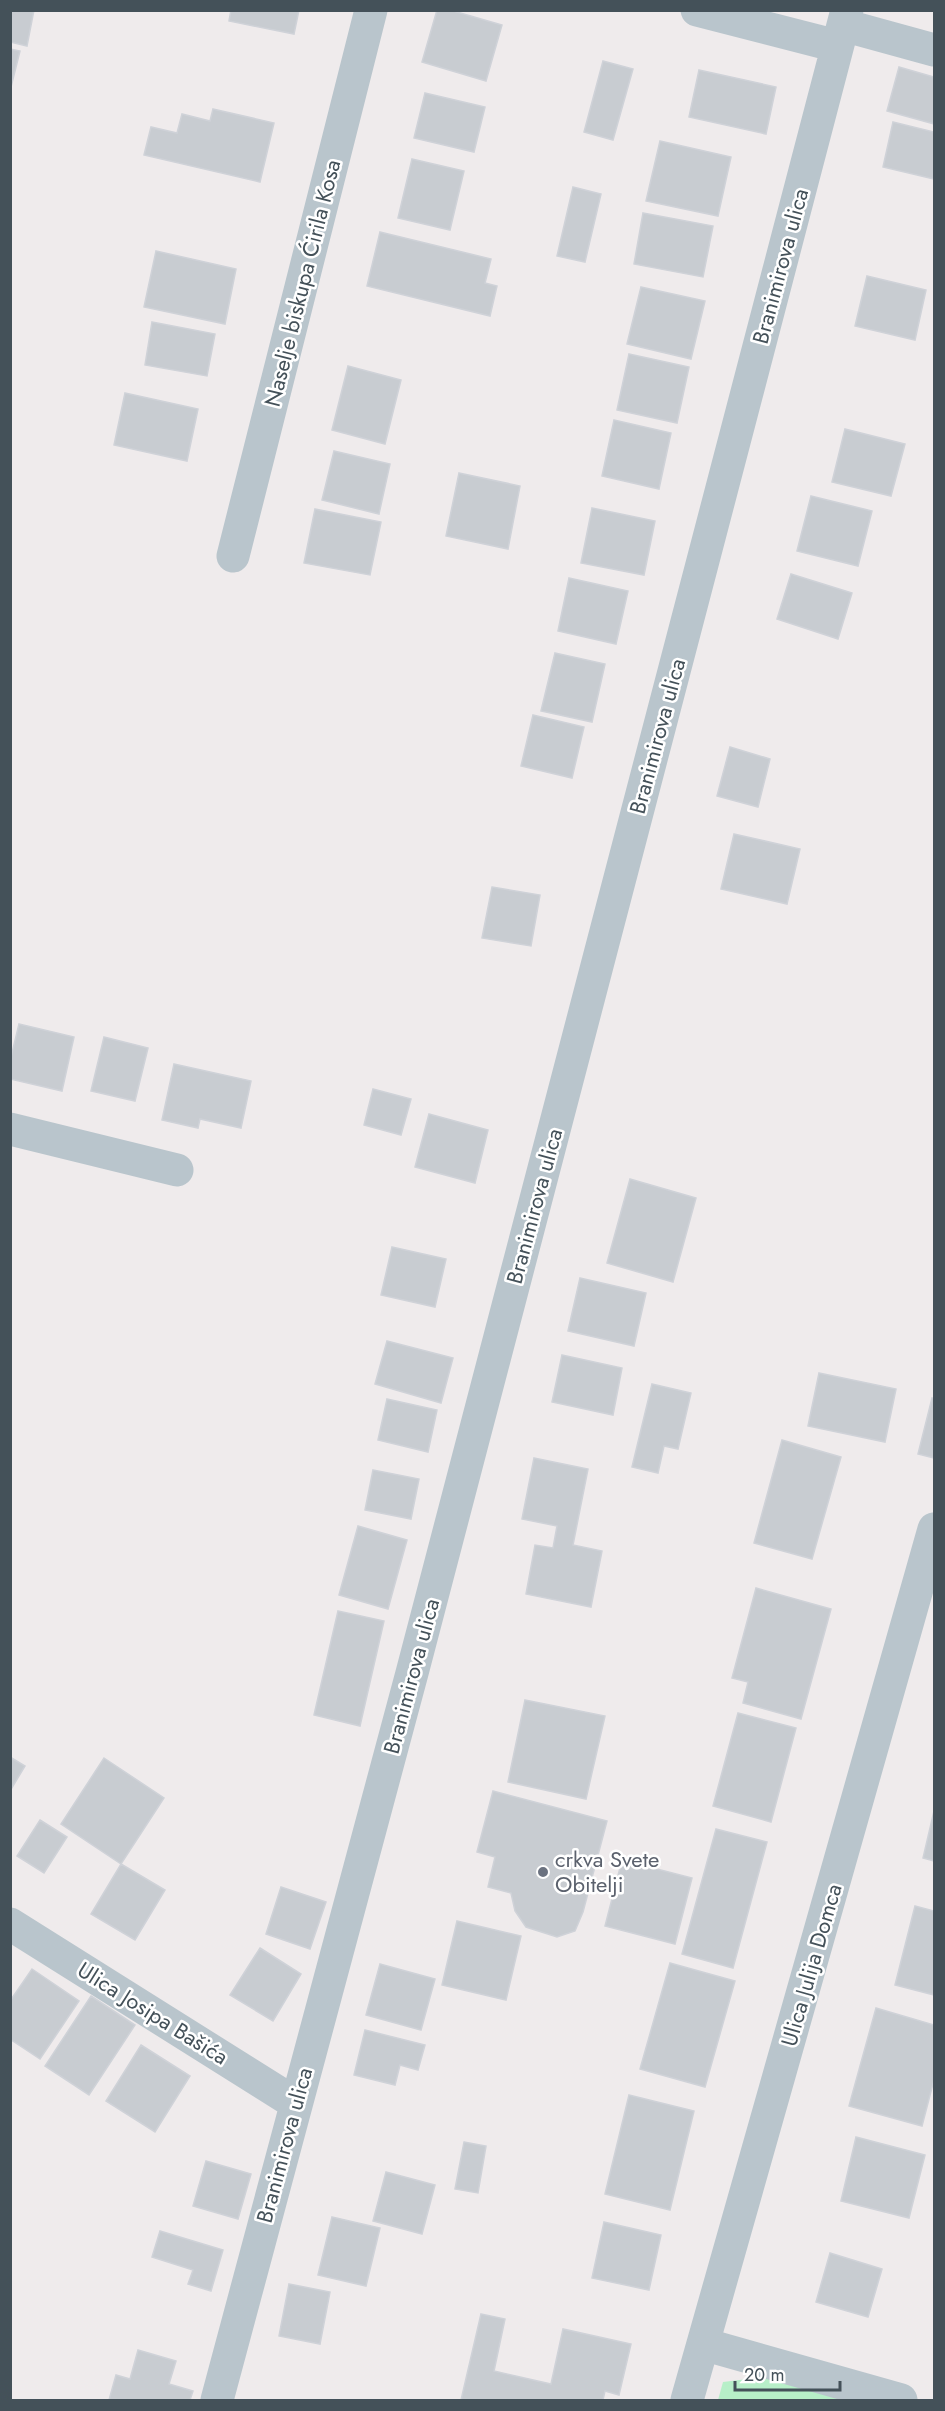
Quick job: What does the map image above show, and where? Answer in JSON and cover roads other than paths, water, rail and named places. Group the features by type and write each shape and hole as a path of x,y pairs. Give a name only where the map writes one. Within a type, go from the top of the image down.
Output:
{"street":[{"name":"Naselje biskupa Ćirila Kosa","path":"233,556 371,10"},
{"path":"697,10 842,27 934,50"},
{"name":"Branimirova ulica","path":"217,2400 412,1673 842,27"},
{"path":"10,1129 177,1170"},
{"name":"Ulica Julija Domca","path":"687,2400 934,1529"},
{"name":"Ulica Josipa Bašića","path":"10,1924 295,2103"},
{"path":"703,2344 901,2400"}],"place":[{"name":"crkva Svete Obitelji","path":"543,1872"}]}
